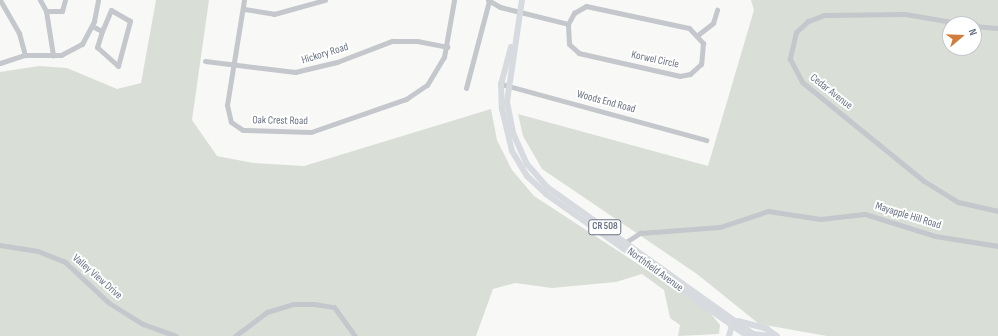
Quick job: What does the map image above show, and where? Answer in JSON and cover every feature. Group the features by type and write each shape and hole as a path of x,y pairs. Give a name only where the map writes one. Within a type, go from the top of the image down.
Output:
{"main road":[{"name":"Northfield Avenue","path":"522,0 508,86 513,133 527,164 547,187 626,242 749,335"},
{"name":"Northfield Avenue","path":"520,13 501,84 506,133 515,156 531,179 546,194 733,322"},
{"path":"729,336 733,322 762,327 777,336"},
{"path":"749,335 770,336"}],"street":[{"path":"0,0 19,33 25,55"},
{"path":"40,0 46,12 53,55"},
{"path":"46,12 62,11 65,0"},
{"path":"0,62 25,55 61,55 82,44 92,26 98,0"},
{"name":"Oak Crest Road","path":"244,0 244,9 232,66 227,110 235,126 243,130 311,132 417,93 440,67 447,47 454,0"},
{"path":"244,9 274,14 325,0"},
{"path":"466,88 489,0 520,13 568,24 574,13 592,6 689,28 698,34 713,23 717,10"},
{"path":"111,10 130,21 118,66 97,47 102,31 111,10"},
{"name":"Cedar Avenue","path":"942,20 905,14 824,15 808,21 796,32 790,59 802,82 924,181 958,202 998,211"},
{"name":"Korwel Circle","path":"568,24 569,44 579,53 680,76 690,74 701,64 705,48 698,34"},
{"path":"92,26 102,31"},
{"path":"982,27 998,28"},
{"name":"Hickory Road","path":"206,61 232,66 295,72 337,62 392,41 417,40 447,47"},
{"name":"Woods End Road","path":"501,84 706,140"},
{"name":"Mayapple Hill Road","path":"626,242 640,233 720,227 768,211 820,219 866,214 935,236 998,246"},
{"name":"Valley View Drive","path":"0,245 38,251 65,262 109,303 143,324 176,336"},
{"path":"235,336 267,312 293,304 314,304 334,307 355,336"}],"shaded area":[{"path":"156,0 209,0 192,120 217,156 253,163 304,166 491,109 497,140 512,170 534,196 707,309 720,325 719,334 678,336 680,325 670,318 664,290 642,274 616,282 552,288 515,283 493,289 476,336 0,336 0,72 39,66 67,68 117,89 141,83"},
{"path":"751,0 998,0 998,336 827,336 759,324 697,274 542,169 523,136 518,114 708,166 754,10"}]}
